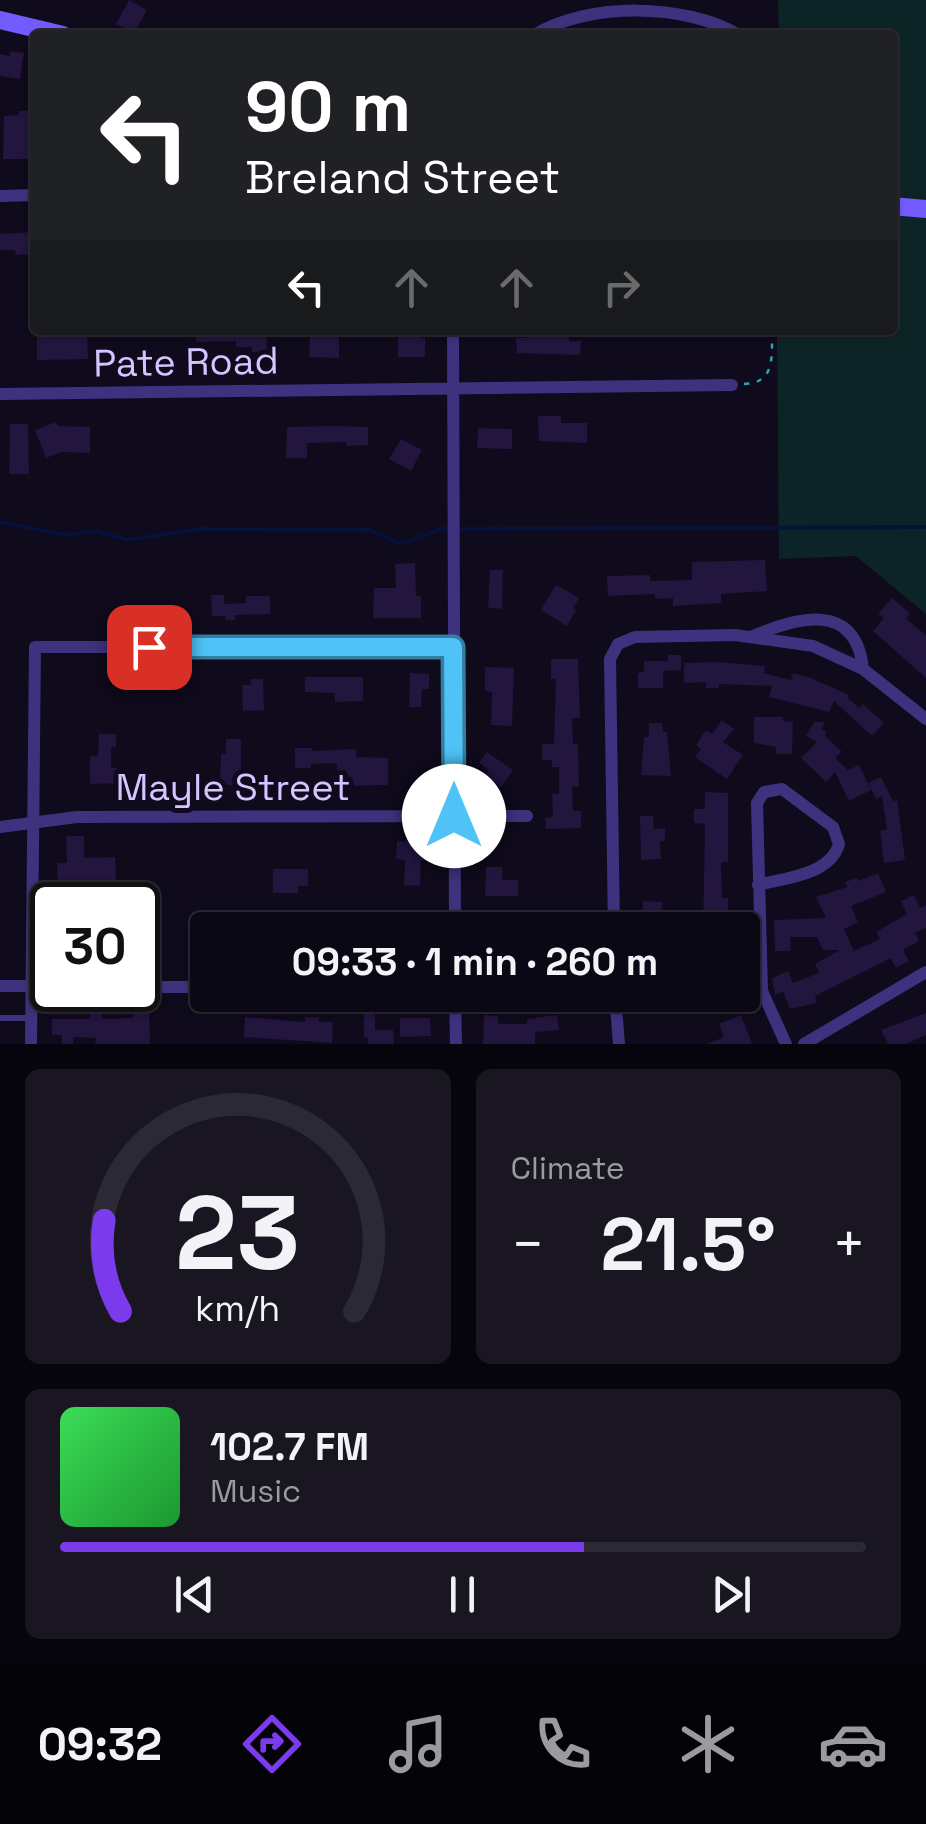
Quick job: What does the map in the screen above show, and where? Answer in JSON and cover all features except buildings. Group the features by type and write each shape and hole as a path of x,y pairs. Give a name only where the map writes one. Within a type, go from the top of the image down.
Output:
{"main road":[{"path":"0,20 42,30"},
{"path":"898,207 926,209"}],"street":[{"path":"542,30 590,15 650,12 706,19 729,30"},
{"path":"0,196 30,195"},
{"path":"454,335 455,912"},
{"name":"Pate Road","path":"0,394 732,384"},
{"path":"752,636 808,617 827,619 843,627 854,640 863,669"},
{"path":"614,912 610,660 618,644 636,637 752,636 813,646 863,669 926,719"},
{"path":"31,882 34,647 453,647"},
{"path":"758,885 832,860 839,844 833,827 782,789 758,796 758,885 762,992 786,1044"},
{"name":"Mayle Street","path":"0,827 77,817 527,816"},
{"path":"804,1044 926,972"},
{"path":"0,986 30,986"},
{"path":"160,986 190,987"},
{"path":"31,1012 31,1044"},
{"path":"456,1012 456,1044"},
{"path":"616,1012 619,1044"}],"lane":[{"path":"0,1018 31,1018"}],"path":[{"path":"732,384 752,384 768,374 772,340"}],"green space":[{"path":"778,0 926,0 926,614 856,556 779,559 777,335 898,335 898,30 779,30"}],"waterway":[{"path":"0,522 66,535 95,531 128,540 200,529 369,530 401,544 441,529 926,527"}],"route":[{"path":"149,647 453,647 454,816"}]}
